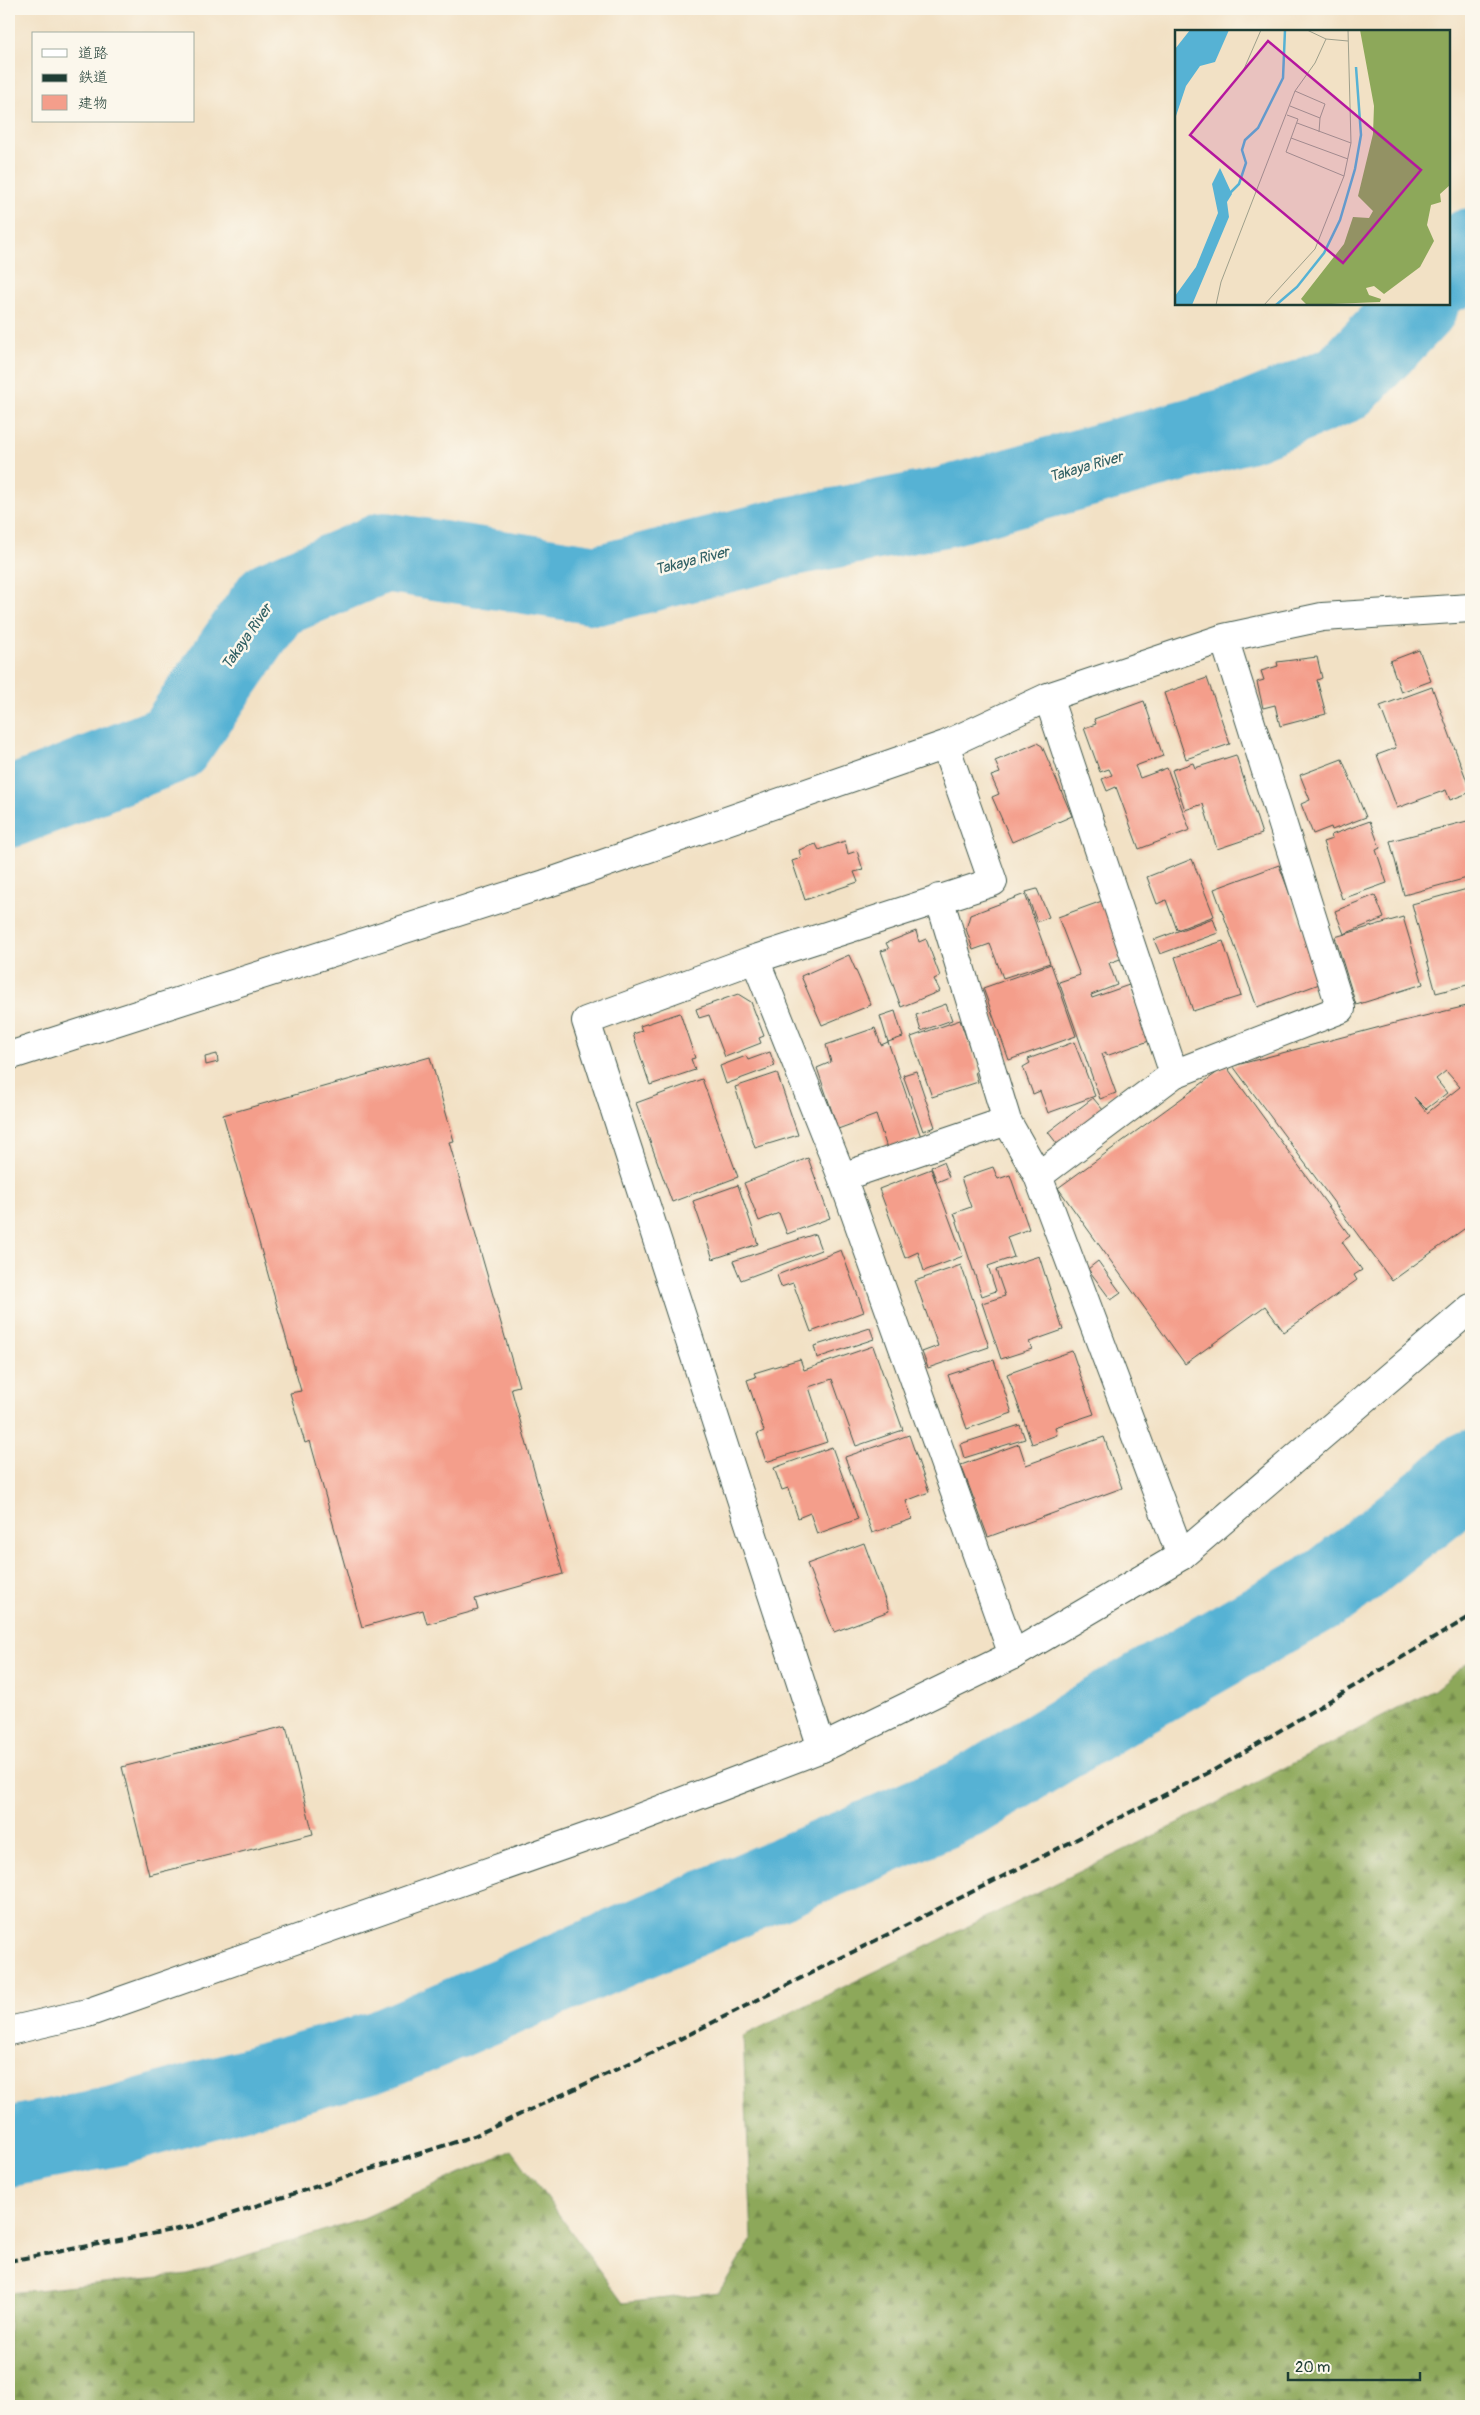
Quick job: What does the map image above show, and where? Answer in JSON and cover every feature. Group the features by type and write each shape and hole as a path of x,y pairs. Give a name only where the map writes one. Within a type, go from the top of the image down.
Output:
{"street":[{"path":"9,1056 545,884 945,745 1048,697 1224,638 1322,617 1471,608"},
{"path":"1038,1176 1174,1074 1341,1009 1224,638"},
{"path":"1048,697 1174,1074"},
{"path":"822,1748 586,1021 755,959 993,882 945,745"},
{"path":"940,898 1007,1121 1038,1176 1181,1556"},
{"path":"755,959 842,1177 1013,1655"},
{"path":"842,1177 1007,1121"},
{"path":"9,2030 87,2013 610,1829 822,1748 1013,1655 1181,1556 1471,1308"}],"green space":[{"path":"1471,1660 1471,2406 9,2406 9,2293 188,2274 366,2217 512,2150 623,2303 719,2292 752,2239 743,2036 1159,1833 1434,1690"}],"building":[{"path":"1419,650 1431,681 1401,692 1390,661"},
{"path":"1317,657 1322,678 1317,680 1326,714 1280,726 1275,705 1263,708 1257,682 1264,680 1261,671 1278,666 1277,662"},
{"path":"1207,678 1230,744 1186,759 1164,693"},
{"path":"1432,687 1471,792 1450,800 1446,790 1397,808 1377,755 1396,748 1380,706"},
{"path":"1144,701 1163,756 1135,766 1140,778 1167,768 1190,830 1139,849 1116,787 1107,791 1102,779 1112,775 1109,769 1100,772 1084,728 1096,724 1094,719"},
{"path":"1037,743 1042,746 1072,816 1012,842 992,797 999,794 991,776 1000,773 995,761"},
{"path":"1236,755 1262,834 1217,849 1203,804 1185,810 1172,770 1193,763 1195,768"},
{"path":"1342,759 1366,817 1332,830 1331,827 1313,834 1301,804 1310,800 1300,775"},
{"path":"1471,820 1471,877 1404,895 1390,841"},
{"path":"1370,821 1380,848 1376,850 1387,883 1342,899 1323,842 1332,839 1331,835"},
{"path":"845,841 848,854 857,851 863,870 854,872 858,882 805,900 792,861 801,858 799,850 816,844 819,850"},
{"path":"1192,859 1214,916 1177,930 1166,900 1157,904 1147,877"},
{"path":"1279,865 1322,983 1257,1007 1214,889"},
{"path":"1471,888 1471,984 1436,993 1412,904"},
{"path":"1037,889 1049,917 1037,922 1026,892"},
{"path":"1025,894 1050,963 1003,978 990,944 973,950 966,929 970,915"},
{"path":"1375,895 1384,918 1344,934 1335,911"},
{"path":"1102,901 1123,958 1109,963 1117,985 1091,995 1092,998 1129,985 1149,1041 1106,1056 1106,1052 1102,1054 1116,1093 1100,1099 1059,982 1080,975 1058,917"},
{"path":"1403,917 1423,984 1356,1005 1335,937"},
{"path":"1213,918 1218,933 1160,954 1154,940"},
{"path":"916,931 919,942 926,939 940,976 934,979 940,991 901,1007 881,951 889,949 886,943"},
{"path":"1223,941 1241,996 1193,1011 1175,957"},
{"path":"849,955 871,1005 822,1025 801,976"},
{"path":"1051,964 1076,1036 1009,1060 983,988"},
{"path":"738,994 751,1002 764,1036 759,1038 761,1043 725,1057 709,1015 699,1018 696,1009"},
{"path":"946,1004 952,1020 921,1031 916,1015"},
{"path":"1471,1005 1471,1224 1392,1281 1233,1066","holes":["1446,1071 1460,1087 1427,1113 1414,1097 1426,1109 1447,1093 1436,1079"]},
{"path":"895,1011 903,1037 888,1042 880,1016"},
{"path":"680,1013 695,1058 691,1059 695,1070 650,1085 633,1034 642,1031 640,1026"},
{"path":"960,1020 978,1071 975,1072 978,1082 932,1097 911,1037"},
{"path":"875,1028 881,1045 888,1042 921,1137 887,1148 876,1115 838,1129 817,1068 831,1062 826,1045"},
{"path":"1074,1042 1095,1096 1048,1113 1040,1091 1033,1094 1023,1067 1030,1063 1028,1059"},
{"path":"770,1052 775,1066 726,1084 720,1066 746,1056 748,1060"},
{"path":"217,1054 218,1062 206,1065 205,1057"},
{"path":"430,1057 454,1141 449,1142 519,1386 511,1388 563,1574 475,1599 478,1610 427,1624 423,1610 362,1627 310,1441 305,1443 290,1393 301,1391 223,1115"},
{"path":"1226,1066 1350,1236 1342,1242 1362,1270 1354,1275 1357,1280 1284,1332 1265,1306 1185,1364 1058,1188"},
{"path":"916,1071 935,1127 923,1131 903,1075"},
{"path":"777,1073 798,1135 755,1148 735,1087"},
{"path":"702,1079 738,1177 672,1202 636,1103"},
{"path":"1093,1098 1103,1110 1058,1145 1048,1132"},
{"path":"808,1158 830,1218 787,1234 779,1213 759,1221 744,1183"},
{"path":"943,1162 949,1177 937,1182 931,1167"},
{"path":"993,1167 998,1179 1010,1175 1029,1229 1007,1237 1014,1257 988,1266 996,1291 982,1296 954,1213 971,1207 961,1178"},
{"path":"931,1169 963,1256 924,1271 918,1252 905,1258 879,1189"},
{"path":"738,1185 758,1244 713,1259 693,1201"},
{"path":"815,1234 821,1250 741,1280 733,1261"},
{"path":"841,1250 864,1312 811,1332 793,1283 781,1287 777,1275"},
{"path":"1039,1256 1063,1330 1029,1342 1032,1349 1001,1359 982,1303 1005,1296 996,1270"},
{"path":"1098,1261 1121,1293 1111,1300 1088,1269"},
{"path":"961,1265 989,1347 928,1368 922,1352 938,1346 915,1281"},
{"path":"870,1328 874,1339 817,1358 814,1346"},
{"path":"873,1346 903,1430 856,1446 832,1379 809,1387 827,1442 766,1462 757,1434 764,1431 747,1380 756,1377 754,1373 800,1359 804,1370"},
{"path":"1072,1351 1094,1414 1055,1427 1057,1435 1032,1444 1007,1374"},
{"path":"994,1360 1012,1413 967,1429 948,1375"},
{"path":"1020,1425 1025,1439 964,1458 960,1444"},
{"path":"909,1435 929,1492 906,1501 912,1519 872,1533 845,1457"},
{"path":"1104,1437 1122,1488 988,1537 961,1465 1019,1444 1026,1465"},
{"path":"832,1447 858,1519 817,1534 810,1513 798,1518 788,1488 782,1490 774,1468"},
{"path":"864,1543 889,1611 834,1632 807,1564"},
{"path":"286,1726 313,1834 149,1875 122,1767"}],"waterway":[{"name":"Takaya River","path":"1450,271 1471,248"},
{"name":"Takaya River","path":"9,808 173,743 272,600 384,552 597,585 788,537 944,507 1249,422 1344,383 1418,305"},
{"path":"9,2147 115,2126 384,2049 967,1798 1123,1703 1331,1585 1439,1499 1471,1470"}],"railway":[{"path":"9,2261 193,2226 474,2136 660,2049 1214,1770 1471,1616"}]}
